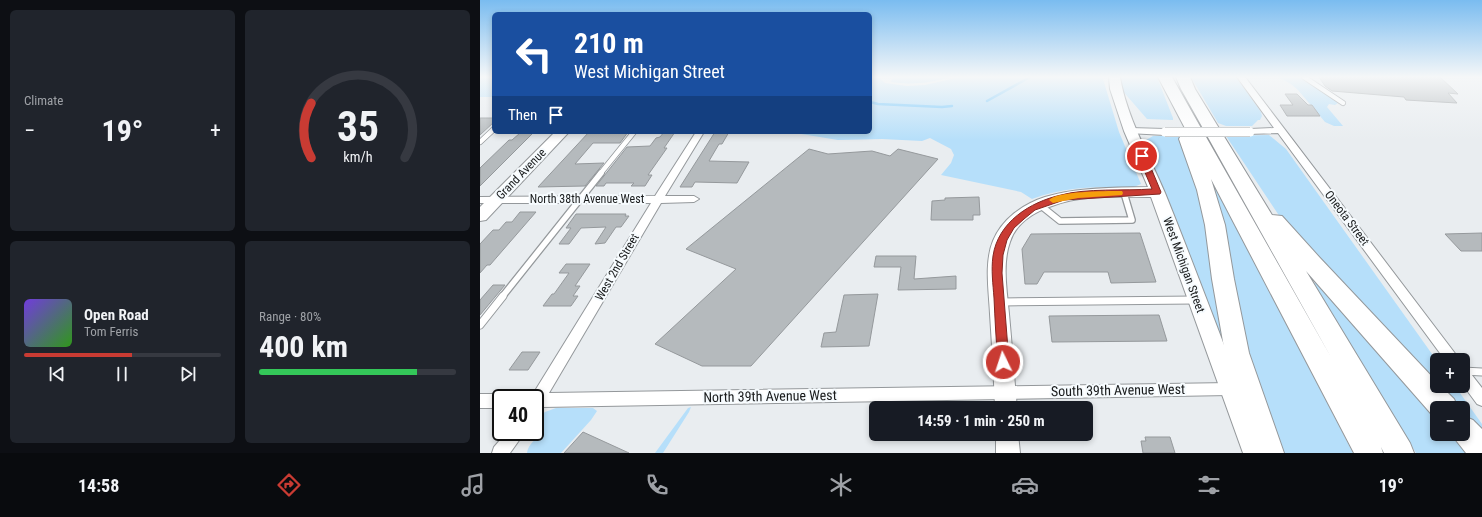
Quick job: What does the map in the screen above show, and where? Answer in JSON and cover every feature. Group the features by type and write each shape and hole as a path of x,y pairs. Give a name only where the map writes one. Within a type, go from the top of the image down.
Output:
{"highway":[{"path":"1174,98 1174,106 1206,190 1215,225 1223,279 1237,353 1270,453"},
{"path":"1183,98 1369,453"},
{"path":"1193,98 1400,453"},
{"path":"1238,175 1312,264 1438,401"},
{"path":"1470,437 1482,450"}],"street":[{"name":"West Michigan Street","path":"1120,98 1131,131 1157,192 1230,389 1256,453"},
{"name":"Oneota Street","path":"1257,98 1448,353"},
{"path":"1131,131 1250,132 1281,130"},
{"name":"Grand Avenue","path":"480,216 560,134"},
{"name":"West 2nd Street","path":"543,389 699,134"},
{"path":"1006,400 999,302 998,255 1003,239 1011,226 1021,216 1040,205 1062,197 1157,192"},
{"name":"North 38th Avenue West","path":"480,200 694,199"},
{"path":"1470,381 1480,395"},
{"name":"South 39th Avenue West","path":"1006,400 1230,389"},
{"name":"North 39th Avenue West","path":"544,401 1006,400"},
{"path":"480,401 492,401"},
{"path":"500,453 510,441"},
{"path":"1007,441 1008,453"}],"lane":[{"path":"1336,98 1343,103"},
{"path":"480,142 492,131"},
{"path":"480,325 632,134"},
{"path":"1040,205 1060,221 1132,220 1124,193"},
{"path":"999,302 1197,300"},
{"path":"1470,372 1482,372"}],"shaded area":[{"path":"872,98 1109,98 1119,132 1141,184 1134,187 1095,187 1070,189 1032,199 1021,192 941,175 951,163 954,155 951,149 930,138 922,141 882,139 838,140 801,134 872,134"},
{"path":"1129,98 1165,98 1173,120 1147,119"},
{"path":"1203,98 1251,98 1261,112 1262,116 1260,120 1252,126 1226,126 1218,123"},
{"path":"1305,98 1332,98 1337,101 1338,103 1335,105 1329,104 1327,107 1343,126 1334,126 1325,122"},
{"path":"1269,135 1286,149 1431,353 1430,353 1430,384 1284,223 1226,136"},
{"path":"1153,136 1182,136 1200,183 1225,351 1143,145 1146,140"},
{"path":"1212,182 1353,453 1276,453 1263,418"},
{"path":"1322,282 1431,401 1430,441 1469,441 1480,453 1416,453 1312,283"},
{"path":"1438,393 1460,393 1466,401 1446,401"},
{"path":"691,407 663,453 655,453 688,408"},
{"path":"1470,407 1482,424 1482,441 1470,428"},
{"path":"556,408 593,408 597,411 591,420 561,453 527,453 529,446 534,441 544,441 545,412"}],"building":[{"path":"1288,98 1301,98 1308,105 1312,105 1320,116 1287,116 1280,105 1293,105"},
{"path":"1405,98 1453,98 1457,103 1406,100"},
{"path":"480,118 492,118 492,124 480,135"},
{"path":"519,134 532,134 480,186 480,168 509,140 512,140"},
{"path":"587,134 627,134 620,143 593,143 575,164 604,163 585,186 538,187"},
{"path":"662,134 674,134 664,148 667,148 648,175 652,175 645,186 631,186 634,183 606,183 604,186 596,186 627,147 650,146 656,138 660,137"},
{"path":"714,134 728,134 722,144 719,144 709,161 749,162 737,183 695,182 692,187 680,187"},
{"path":"809,149 828,154 872,151 890,156 898,149 938,159 751,366 702,366 655,344 736,269 686,249"},
{"path":"979,197 980,215 973,215 973,220 931,220 932,201 945,200 945,198"},
{"path":"520,212 536,212 490,265 487,265 480,273 480,244 493,230 499,230 506,222 512,222"},
{"path":"576,214 626,214 625,216 629,216 621,227 616,227 605,243 595,244 606,227 581,228 569,244 559,244 571,228 566,228"},
{"path":"1140,233 1156,282 1111,283 1108,272 1044,272 1037,284 1025,284 1022,249 1031,234"},
{"path":"1482,233 1482,251 1461,251 1445,234"},
{"path":"876,256 916,256 914,279 956,276 956,289 898,290 901,267 874,267"},
{"path":"566,264 590,264 575,286 580,286 573,296 578,296 571,306 543,306 552,294 554,294 569,273 559,273"},
{"path":"493,285 505,285 480,315 480,300"},
{"path":"878,294 869,346 821,347 824,333 836,332 844,295"},
{"path":"1159,315 1167,341 1052,342 1049,316"},
{"path":"522,352 540,352 528,370 509,370"},
{"path":"583,432 629,453 564,453"},
{"path":"1145,437 1170,437 1175,453 1143,453 1141,441 1146,441"}],"waterway":[{"path":"987,101 992,98"},
{"path":"872,102 942,107 952,106"}],"slow traffic":[{"path":"1053,200 1078,195 1119,193"}],"route":[{"path":"1003,362 997,273 998,255 1003,239 1011,226 1032,208 1062,197 1157,192 1142,156"}]}
